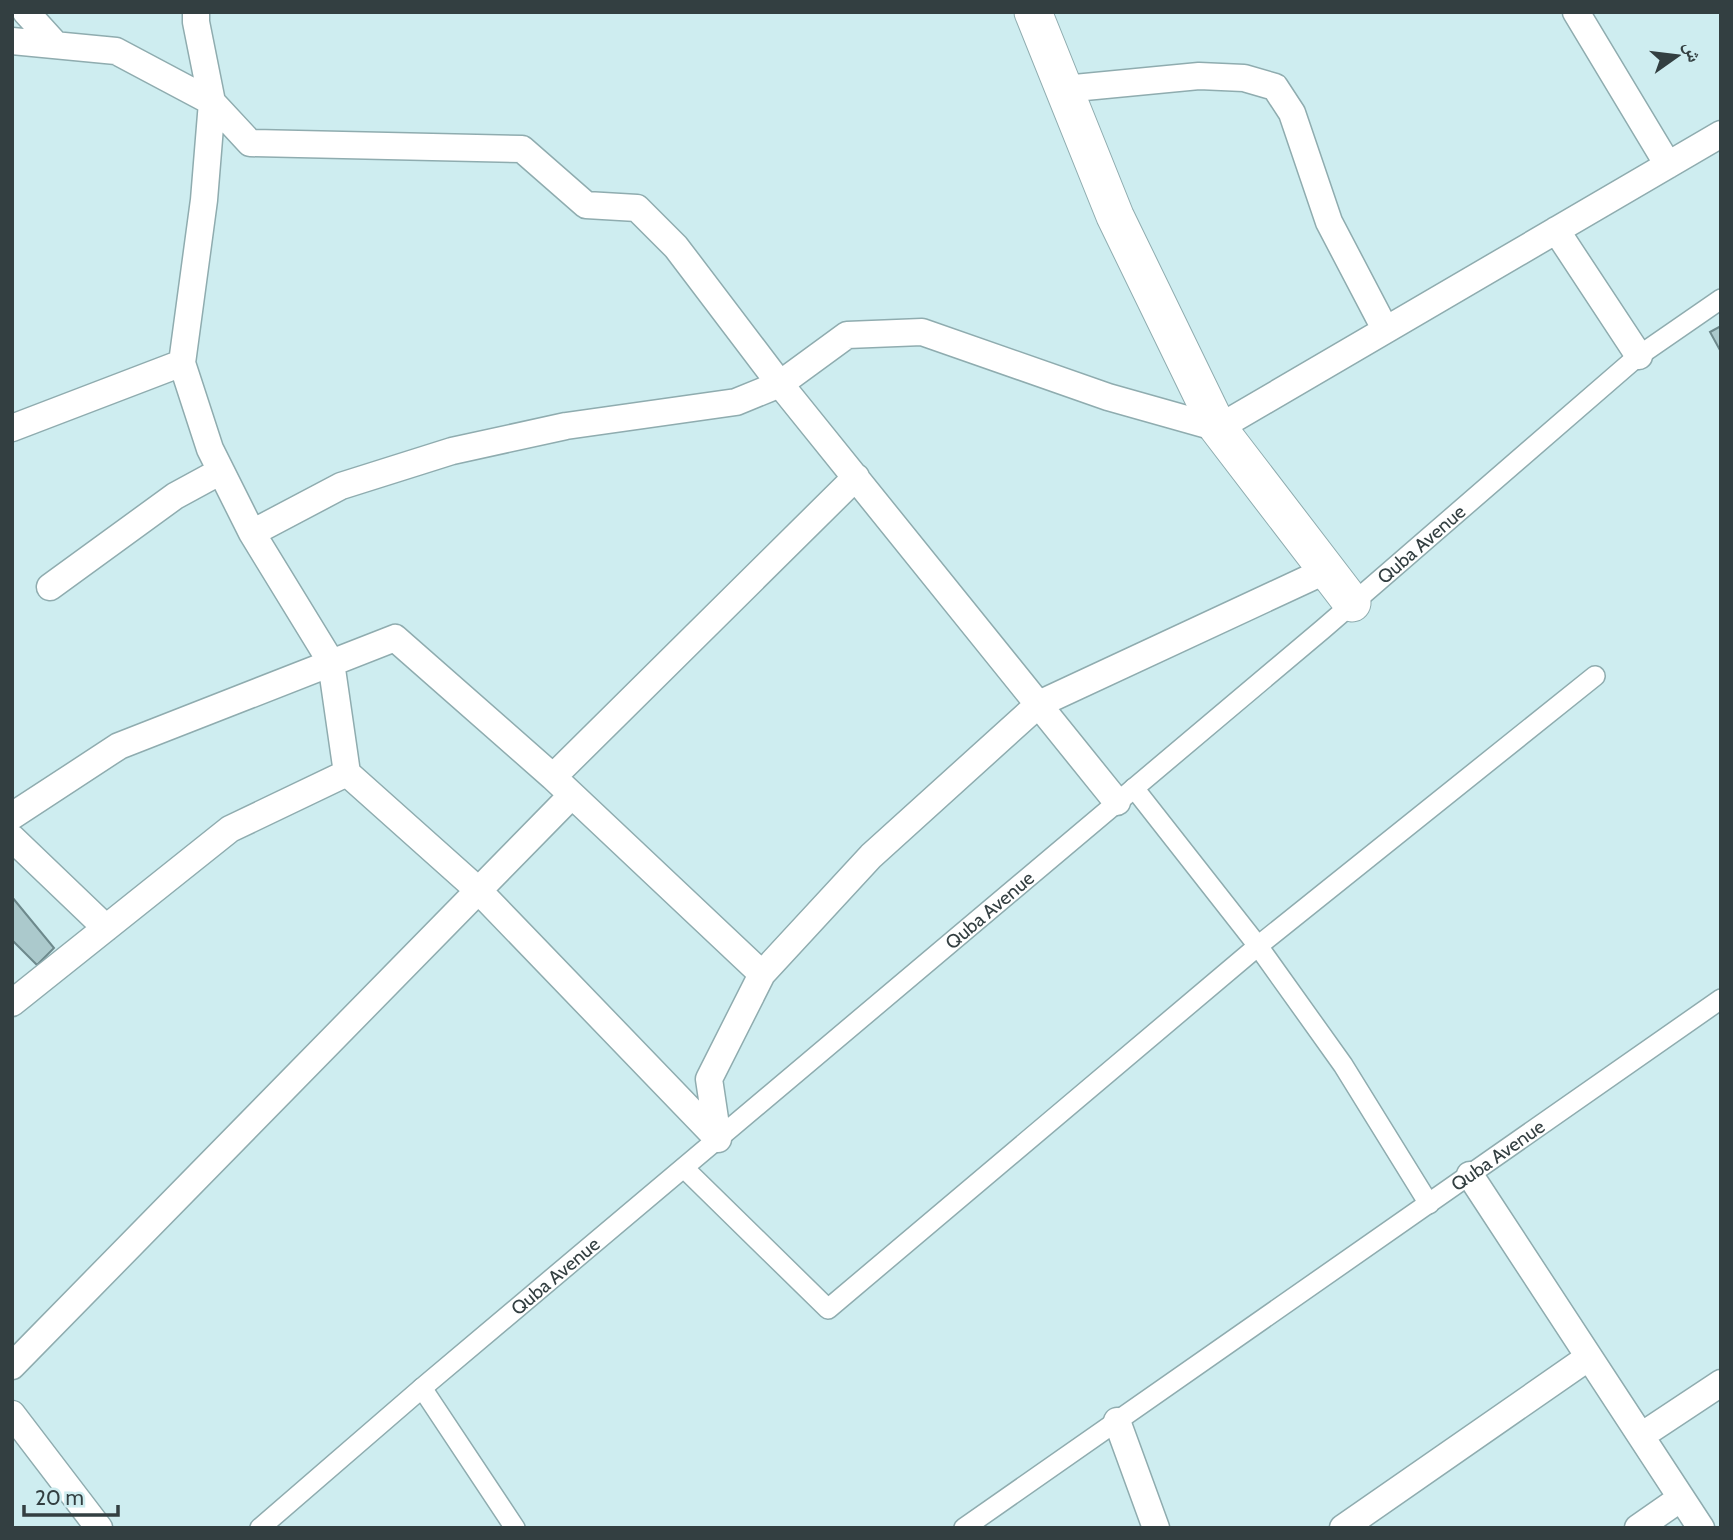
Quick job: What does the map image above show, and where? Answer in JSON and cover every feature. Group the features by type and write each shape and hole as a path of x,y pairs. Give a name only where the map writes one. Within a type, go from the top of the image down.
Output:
{"main road":[{"path":"1033,12 1115,216 1217,428 1352,603"}],"street":[{"path":"26,12 56,45"},
{"path":"196,12 195,22 212,102 204,200 182,363 209,449 252,533 331,662 347,773 478,890 718,1139"},
{"path":"1576,12 1668,165"},
{"path":"12,41 116,51 212,102 250,143 522,149 586,205 637,208 676,247 780,384 1039,704 1125,795 1258,946 1343,1065 1429,1205"},
{"path":"1064,89 1199,76 1244,78 1275,88 1292,113 1329,222 1385,329"},
{"path":"252,533 341,486 452,451 566,426 736,402 780,384 847,335 922,332 1108,397 1217,428 1721,134"},
{"path":"1556,230 1639,356"},
{"name":"Quba Avenue","path":"260,1528 422,1388 1352,603 1639,356 1721,299"},
{"path":"12,428 182,363"},
{"path":"50,587 175,496 220,471"},
{"path":"12,1366 478,890 563,786 856,477"},
{"path":"718,1139 709,1079 762,974 871,856 1039,704 1326,570"},
{"path":"12,816 119,746 396,638 563,786 762,974"},
{"path":"684,1168 828,1309 1258,946 1595,676"},
{"path":"12,1003 230,829 347,773"},
{"path":"12,838 106,928"},
{"name":"Quba Avenue","path":"964,1528 1721,999"},
{"path":"1471,1175 1701,1528"},
{"path":"1343,1528 1588,1357"},
{"path":"1641,1436 1721,1383"},
{"path":"422,1388 515,1528"},
{"path":"12,1414 99,1528"},
{"path":"1117,1421 1156,1528"},
{"path":"1639,1528 1681,1498"}],"building":[{"path":"1721,326 1721,352 1710,332"},
{"path":"12,897 54,948 37,965 12,940"}]}
